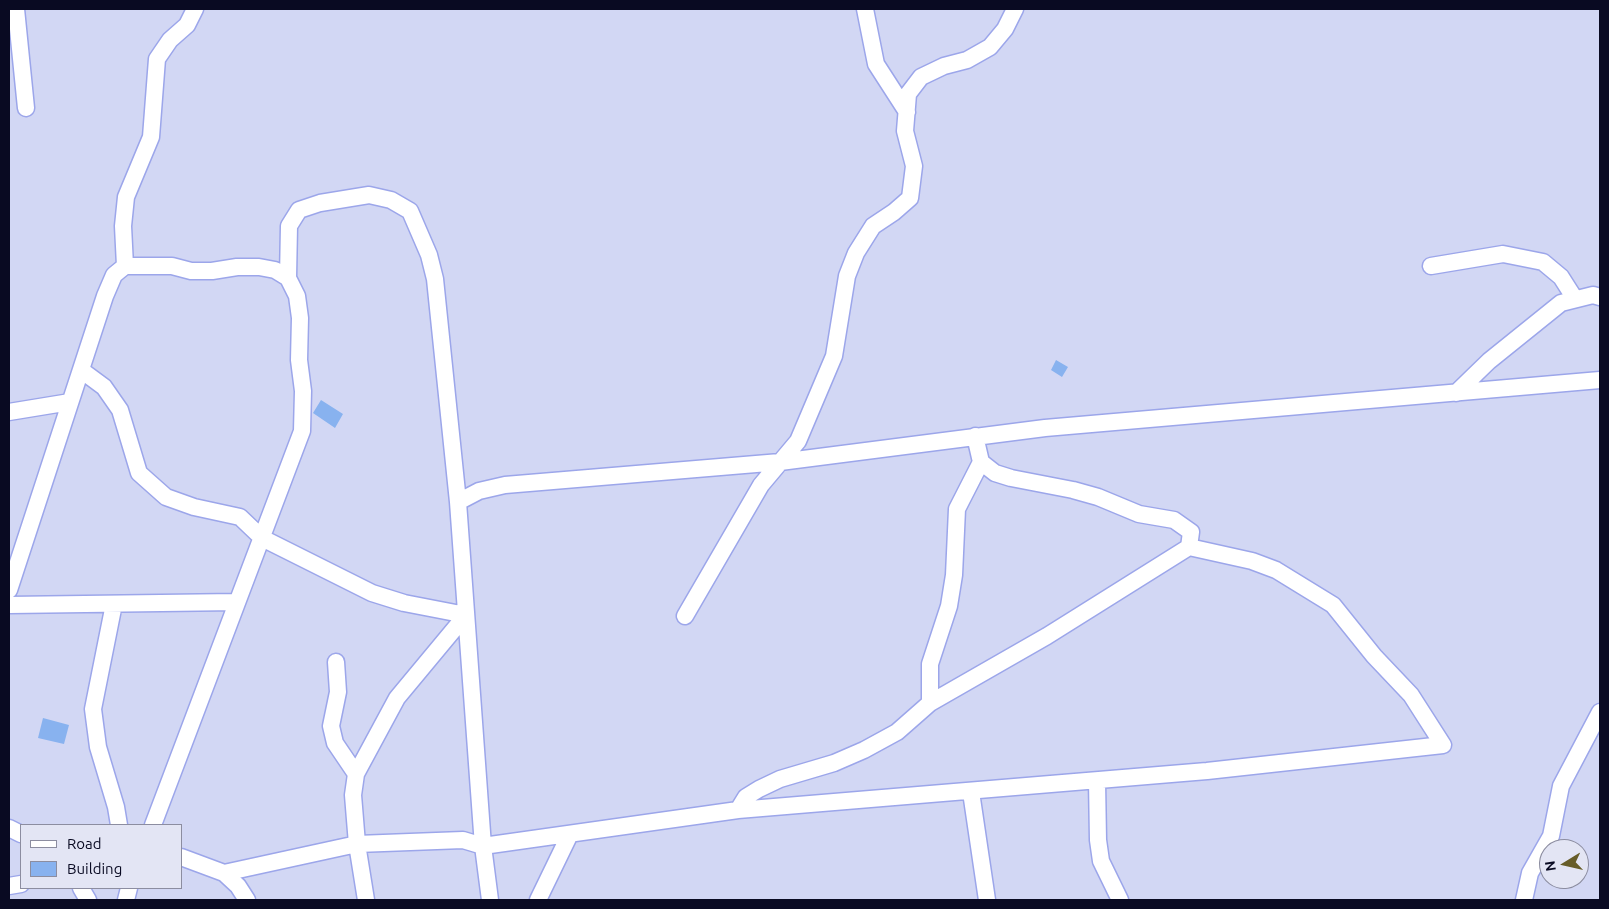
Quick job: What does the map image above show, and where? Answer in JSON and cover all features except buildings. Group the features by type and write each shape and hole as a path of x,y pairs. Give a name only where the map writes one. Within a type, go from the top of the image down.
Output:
{"street":[{"path":"16,9 26,108"},
{"path":"125,266 123,226 126,197 151,138 157,59 170,40 187,25 195,9"},
{"path":"865,9 876,64 907,112"},
{"path":"685,616 761,484 798,441 834,356 847,276 856,253 873,226 894,212 910,198 914,166 905,131 908,94 920,77 944,66 967,60 990,47 1005,28 1014,9"},
{"path":"153,824 302,431 303,391 299,360 300,318 297,296 288,278 289,226 299,210 320,203 369,195 391,200 410,211 429,256 435,279 458,502 483,846 490,900"},
{"path":"1431,266 1503,254 1543,262 1561,276 1575,299"},
{"path":"9,590 105,296 114,275 125,266 172,266 191,271 258,267 276,270 288,278"},
{"path":"1456,394 1489,361 1561,303 1593,295 1600,297"},
{"path":"81,370 104,387 120,410 139,473 166,497 194,507 240,517 262,538 372,593 404,603 466,615"},
{"path":"458,502 479,490 505,485 780,462 1045,428 1456,394 1600,380"},
{"path":"9,412 69,407"},
{"path":"975,436 981,462 995,473 1073,490 1098,497 1139,514 1174,520 1191,532 1189,547"},
{"path":"930,702 930,664 950,606 954,575 957,508 981,462"},
{"path":"224,873 357,844 463,840 483,846 738,810 1207,771 1443,745 1411,695 1374,656 1333,606 1276,570 1252,561 1189,547 1048,636 930,702 897,732 864,750 834,763 780,779 759,789 746,797 738,810"},
{"path":"9,605 237,602"},
{"path":"114,604 93,709 98,747 116,807 119,824"},
{"path":"366,900 357,844 353,795 356,774 398,698 466,615"},
{"path":"336,662 338,692 331,726 334,743 356,774"},
{"path":"1524,900 1530,873 1551,836 1561,786 1600,712"},
{"path":"1096,781 1098,840 1101,861 1120,900"},
{"path":"971,792 987,900"},
{"path":"538,900 570,834"},
{"path":"182,857 224,873 238,886 247,900"},
{"path":"82,889 88,900"}]}
